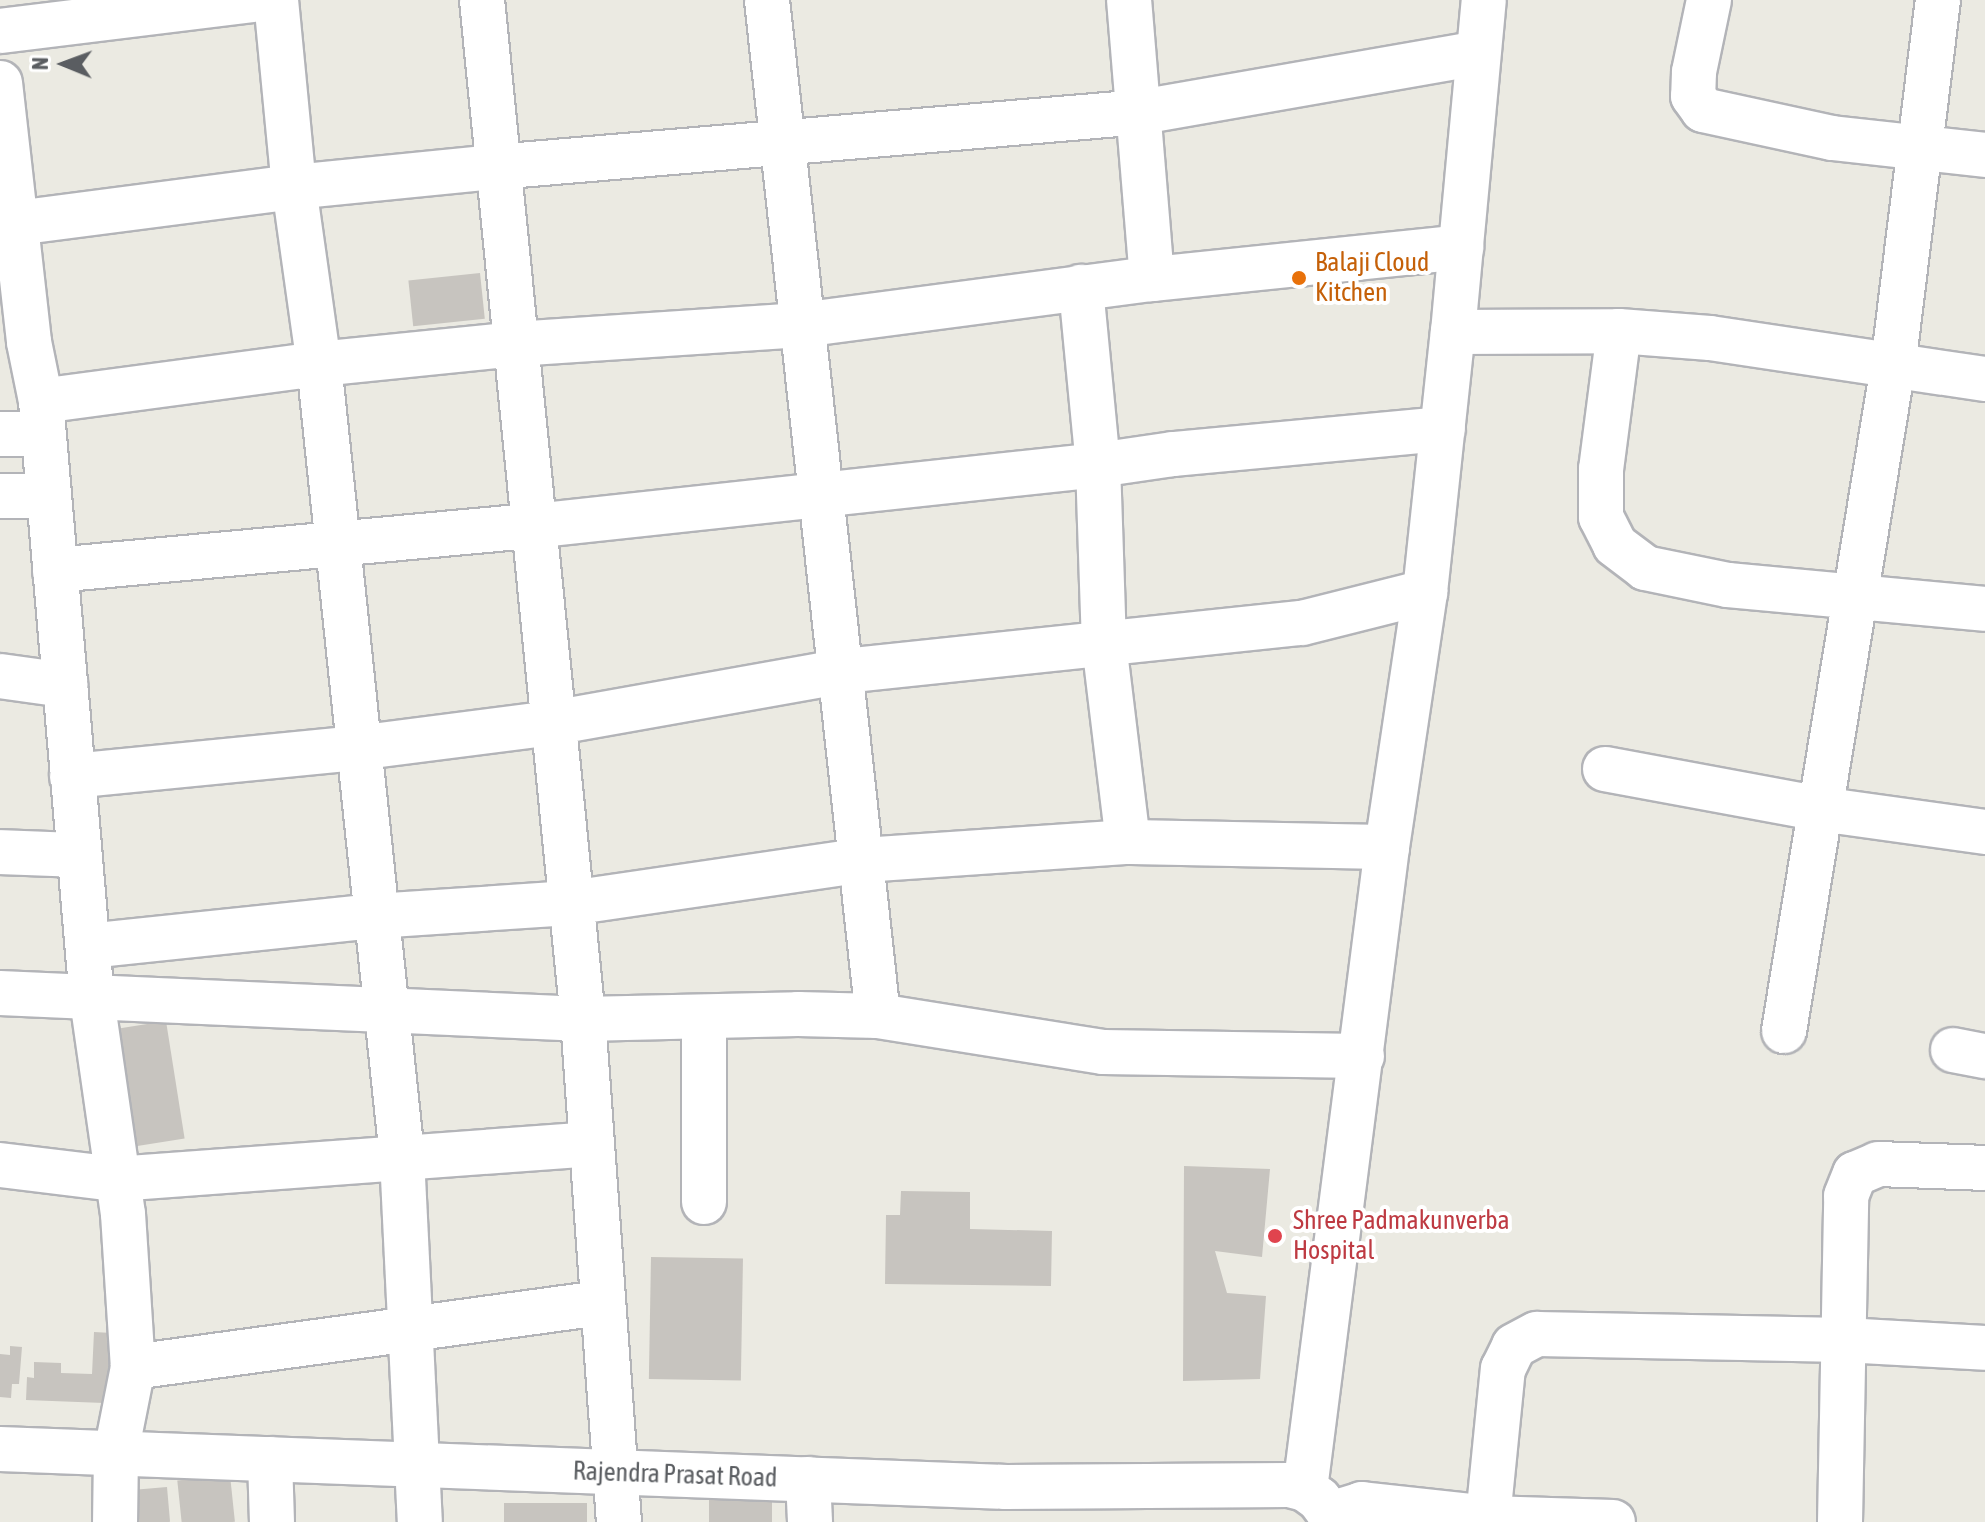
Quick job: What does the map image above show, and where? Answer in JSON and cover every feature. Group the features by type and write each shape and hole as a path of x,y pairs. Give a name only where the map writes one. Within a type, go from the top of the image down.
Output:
{"street":[{"path":"0,31 252,0"},
{"path":"276,0 294,187 319,364 402,1157 413,1330 420,1522"},
{"path":"482,0 496,167 583,1019 619,1522"},
{"path":"767,0 801,325 843,671 878,1016"},
{"path":"1129,0 1141,112 1152,279"},
{"path":"1322,1508 1362,1056 1387,847 1425,592 1484,0"},
{"path":"1709,0 1694,72 1693,96 1703,110 1832,138 1985,155"},
{"path":"1784,1031 1893,366 1938,0"},
{"path":"16,223 294,187 496,167 783,140 1141,112 1478,53"},
{"path":"0,83 29,342 42,418 92,999 123,1214 133,1367 116,1453 115,1522"},
{"path":"0,434 42,418 319,364 515,344 801,325 1081,287 1461,247"},
{"path":"1081,287 1098,465 1104,645 1128,842"},
{"path":"1453,332 1619,331 1710,338 1985,379"},
{"path":"1619,331 1601,469 1601,517 1615,545 1645,568 1728,585 1985,609"},
{"path":"55,570 338,546 1098,465 1173,454 1443,429"},
{"path":"0,496 48,496"},
{"path":"72,776 357,748 552,723 843,671 1302,623 1425,592"},
{"path":"0,676 65,685"},
{"path":"1605,769 1820,809 1985,832"},
{"path":"88,946 375,916 570,903 863,860 1128,842 1387,847"},
{"path":"0,852 79,855"},
{"path":"0,993 583,1019 878,1016 1103,1052 1362,1056"},
{"path":"704,1017 704,1202"},
{"path":"0,1165 116,1179 590,1144"},
{"path":"1840,1522 1846,1196 1855,1174 1878,1164 1985,1168"},
{"path":"133,1367 601,1303"},
{"path":"1488,1518 1503,1369 1514,1346 1537,1334 1844,1340 1985,1348"},
{"name":"Rajendra Prasat Road","path":"0,1449 808,1479 1008,1505 1289,1485 1322,1508 1362,1504 1488,1518 1613,1522"},
{"path":"270,1459 272,1522"},
{"path":"808,1479 810,1522"}],"building":[{"path":"480,273 485,319 413,326 408,281"},
{"path":"166,1021 185,1139 126,1148 108,1030"},
{"path":"1184,1166 1270,1169 1262,1257 1215,1251 1227,1293 1266,1296 1260,1379 1183,1381"},
{"path":"901,1191 970,1192 970,1229 1052,1231 1051,1286 885,1284 886,1215 900,1215"},
{"path":"651,1257 743,1259 741,1381 649,1379"},
{"path":"94,1332 112,1333 110,1398 104,1403 26,1400 27,1377 34,1378 34,1362 61,1363 61,1373 92,1374"},
{"path":"10,1346 22,1347 19,1384 12,1384 11,1398 0,1397 0,1354 10,1355"},
{"path":"230,1475 235,1522 182,1522 177,1481"},
{"path":"167,1487 170,1522 126,1522 123,1491"},
{"path":"709,1487 772,1487 772,1522 709,1522"},
{"path":"504,1503 587,1503 587,1522 504,1522"}],"place":[{"name":"Balaji Cloud Kitchen","path":"1299,278"},
{"name":"Shree Padmakunverba Hospital","path":"1275,1236"}]}
